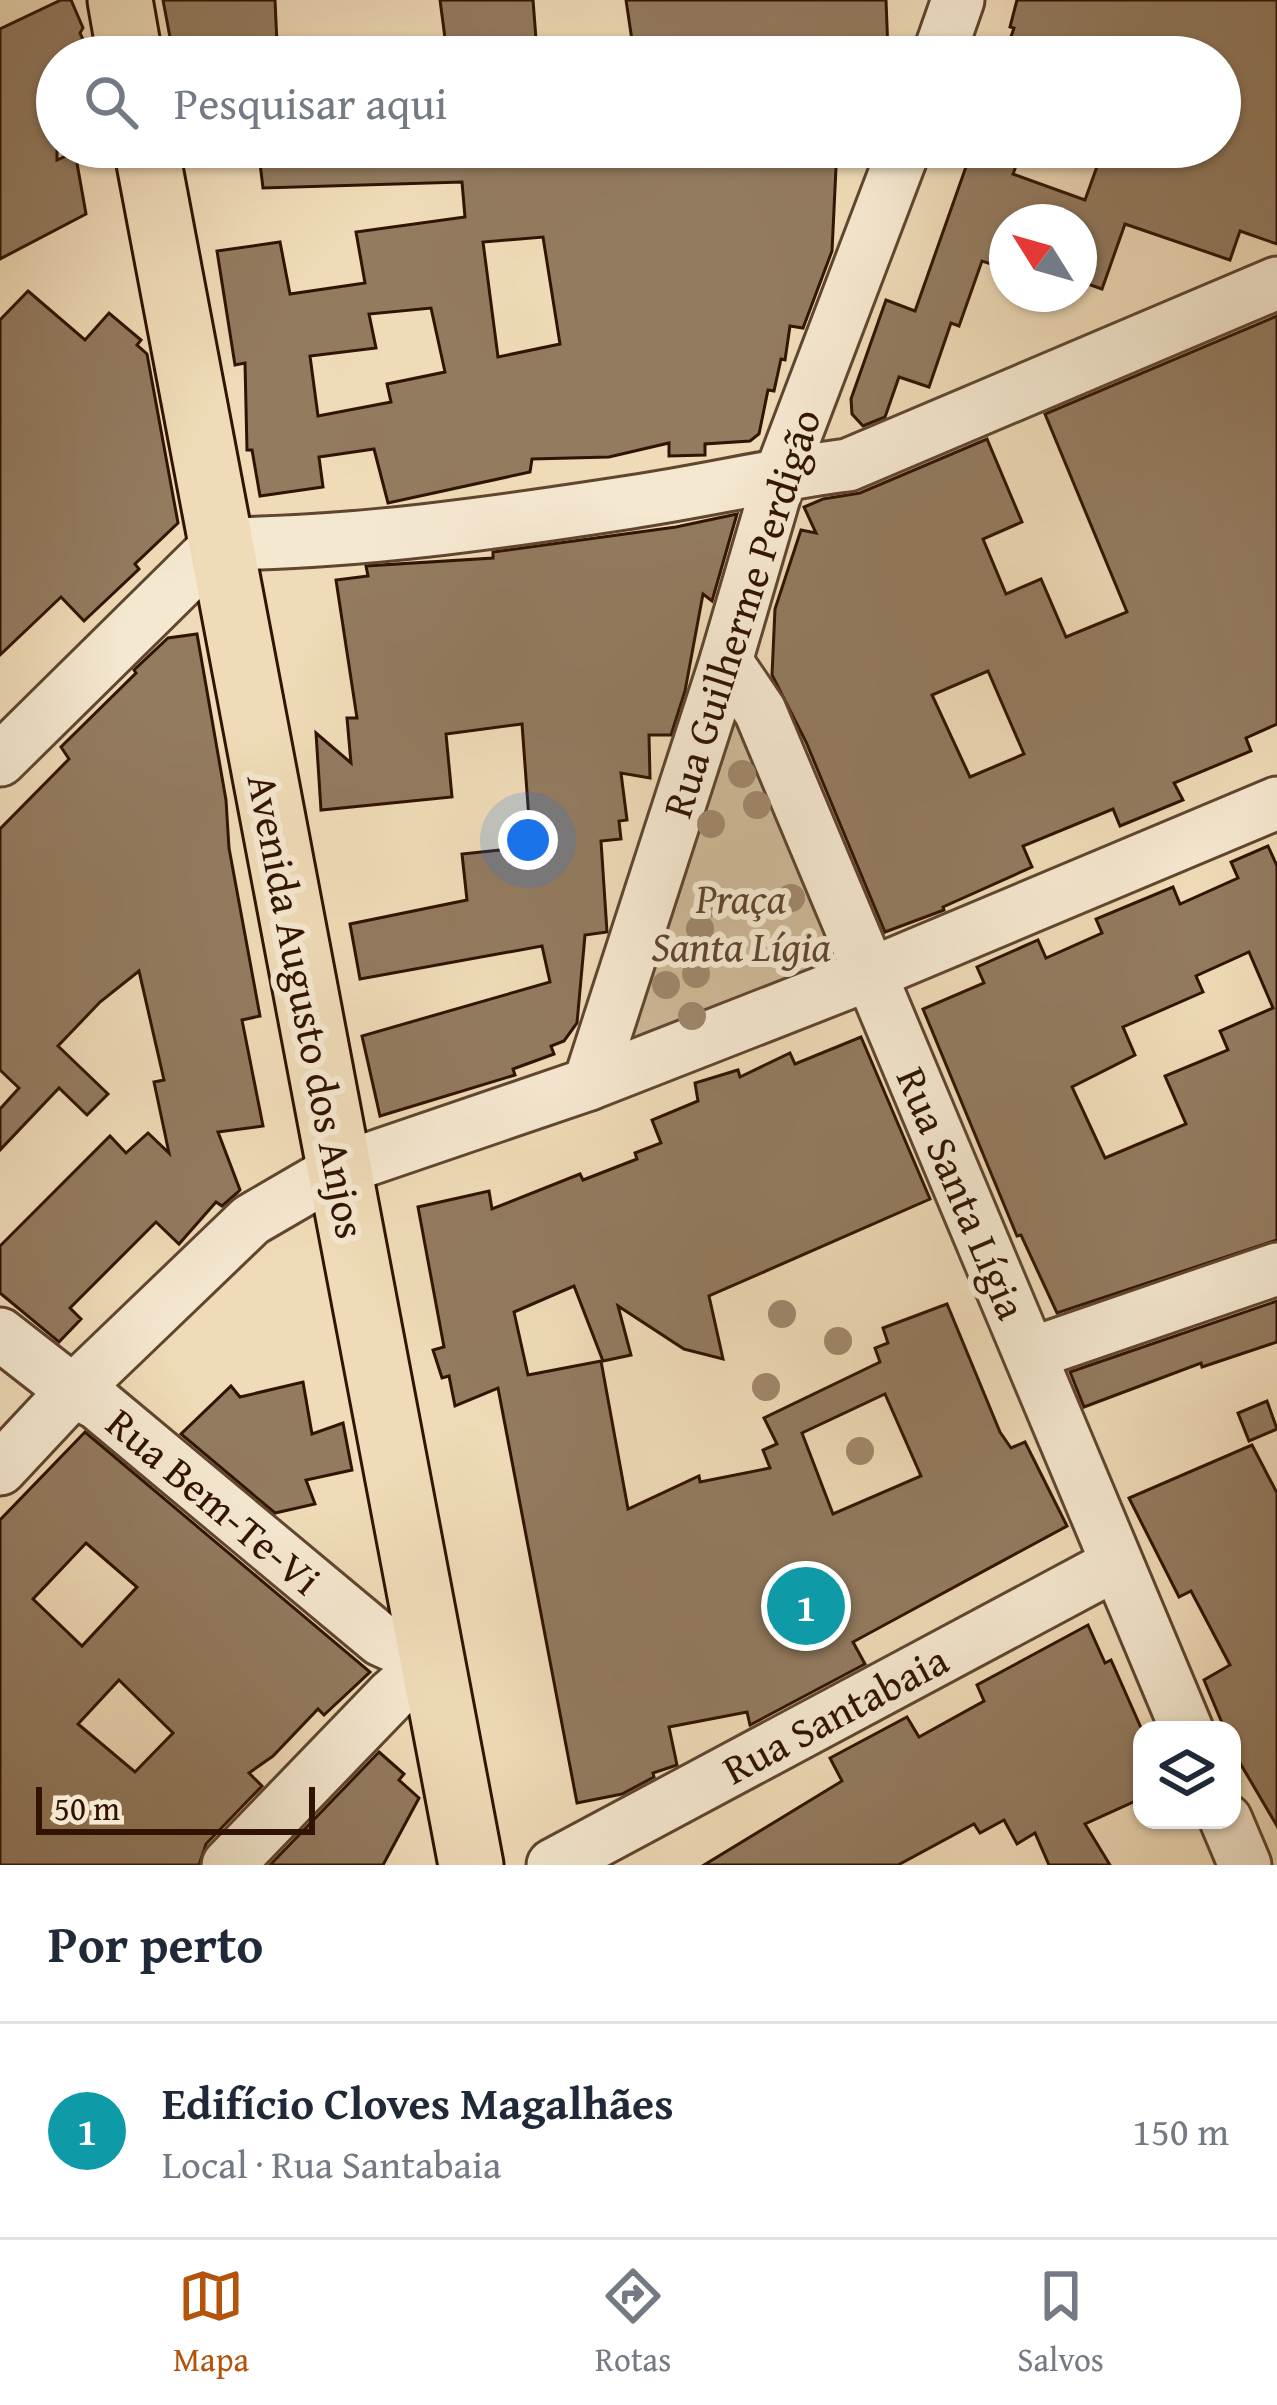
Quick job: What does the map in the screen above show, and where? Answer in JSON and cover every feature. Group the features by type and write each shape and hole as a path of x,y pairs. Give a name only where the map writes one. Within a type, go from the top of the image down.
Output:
{"main road":[{"path":"120,0 126,36"},
{"name":"Avenida Augusto dos Anjos","path":"150,168 471,1865"}],"street":[{"path":"945,36 958,0"},
{"name":"Rua Guilherme Perdigão","path":"589,1084 726,661 781,473 896,168"},
{"path":"0,760 219,544 296,544 633,502 848,465 1277,283"},
{"name":"Rua Santa Lígia","path":"726,661 760,711 1183,1721"},
{"path":"0,1469 73,1391 251,1220 338,1169 589,1084 870,974 1277,803"},
{"path":"1030,1354 1277,1270"},
{"name":"Rua Bem-Te-Vi","path":"0,1334 73,1391 98,1404 381,1640 430,1662"},
{"name":"Rua Santabaia","path":"553,1865 1116,1564"},
{"path":"228,1865 392,1695 430,1662"},
{"path":"1230,1829 1245,1865"}],"green space":[{"name":"Praça Santa Lígia","path":"742,720 837,948 834,964 616,1059 726,722"}],"building":[{"path":"61,0 71,0 83,28 81,36 36,36 36,168 78,168 86,214 0,259 0,29"},
{"path":"163,0 275,0 277,36 170,36"},
{"path":"440,0 533,0 536,36 445,36"},
{"path":"626,0 886,0 887,36 631,36"},
{"path":"1017,0 1277,0 1277,244 1240,231 1230,260 1125,224 1102,289 1097,287 1097,204 989,204 989,263 982,261 959,326 951,323 929,387 899,377 885,417 863,426 852,414 851,399 886,300 915,311 966,168 1015,168 1013,174 1085,200 1096,168 1241,168 1241,36 1011,36 1014,28 1010,27"},
{"path":"261,168 836,168 832,251 803,328 790,326 785,360 781,359 774,391 768,390 759,434 750,441 705,444 705,455 669,456 669,443 609,457 532,459 530,472 388,503 374,449 319,457 323,487 260,496 252,450 247,450 245,363 235,365 217,251 280,242 290,294 365,283 356,232 465,217 462,182 263,188","holes":["543,237 560,344 498,357 483,242","431,308 445,372 387,384 391,402 318,416 310,356 376,348 369,314"]},
{"path":"28,291 85,340 109,313 141,340 137,345 147,354 178,523 135,564 139,569 84,621 61,597 0,655 0,320"},
{"path":"1277,316 1277,724 1246,738 1251,751 1174,783 1183,800 1120,826 1113,809 1023,846 1032,867 944,910 885,932 806,742 772,675 775,609 801,530 816,533 804,507 860,493 987,439 1022,522 983,539 1006,594 1041,579 1066,637 1127,612 1045,414","holes":["988,671 1024,754 970,777 932,695"]},
{"path":"737,514 712,601 703,594 685,691 671,735 649,735 650,778 621,773 627,820 619,821 621,839 601,841 607,932 585,935 577,1023 564,1041 551,1046 554,1054 513,1069 515,1075 380,1116 362,1036 550,982 542,946 360,979 350,924 467,900 462,854 509,849 508,835 530,833 522,724 446,734 452,797 321,810 316,733 351,763 347,718 357,718 336,580 368,576 366,566 493,558 493,552"},
{"path":"197,634 260,1016 242,1020 263,1126 218,1132 240,1190 222,1206 216,1202 179,1244 156,1222 70,1308 81,1319 59,1342 0,1293 0,1246 110,1136 126,1153 148,1133 169,1153 154,1082 164,1080 139,971 100,1002 58,1046 108,1094 87,1115 59,1088 0,1150 0,1109 19,1088 0,1070 0,829 69,759 61,747 134,670 168,638"},
{"path":"1268,846 1277,866 1277,1240 1057,1313 1021,1235 1017,1236 923,1009 984,983 977,967 1038,940 1046,958 1102,933 1096,919 1173,887 1180,904 1238,878 1231,862","holes":["1249,952 1273,1008 1220,1031 1228,1050 1165,1076 1186,1124 1105,1158 1072,1087 1135,1055 1123,1027 1203,992 1196,976"]},
{"path":"861,1037 930,1199 709,1296 723,1359 684,1349 618,1306 631,1355 603,1361 574,1286 514,1312 528,1375 601,1361 628,1509 699,1476 700,1482 770,1468 763,1450 777,1444 764,1418 880,1362 875,1348 888,1343 883,1328 947,1304 1000,1432 1011,1448 1025,1442 1067,1526 853,1642 865,1664 750,1725 747,1712 669,1727 677,1765 653,1773 654,1777 622,1794 577,1803 498,1388 455,1406 449,1376 442,1378 433,1350 444,1347 418,1207 489,1191 492,1209 580,1174 583,1180 637,1159 635,1153 661,1143 652,1120 698,1101 695,1083 738,1070 740,1077 790,1053 795,1064","holes":["885,1394 921,1476 833,1514 802,1433"]},
{"path":"1277,1301 1277,1342 1202,1367 1201,1363 1084,1407 1070,1372"},
{"path":"303,1382 312,1434 343,1423 352,1470 306,1480 315,1504 275,1513 181,1434 231,1386 240,1397"},
{"path":"1267,1401 1277,1429 1249,1441 1238,1413"},
{"path":"85,1432 370,1672 324,1715 318,1709 273,1756 249,1773 262,1786 206,1844 199,1865 0,1865 0,1520","holes":["86,1543 137,1587 82,1646 33,1599","119,1680 173,1733 135,1772 78,1724"]},
{"path":"1252,1445 1277,1493 1277,1826 1241,1765 1241,1721 1221,1721 1204,1680 1230,1665 1191,1591 1179,1597 1129,1498"},
{"path":"1088,1625 1105,1663 1111,1660 1138,1721 1133,1721 1133,1802 1085,1824 1110,1865 1049,1865 1035,1833 1017,1844 1004,1820 980,1833 974,1824 898,1865 704,1865 842,1781 830,1758 907,1717 919,1737 984,1701 977,1685"},
{"path":"379,1752 404,1774 399,1780 419,1798 383,1865 270,1865"}],"place":[{"name":"Edifício Cloves Magalhães","path":"806,1606"}]}
